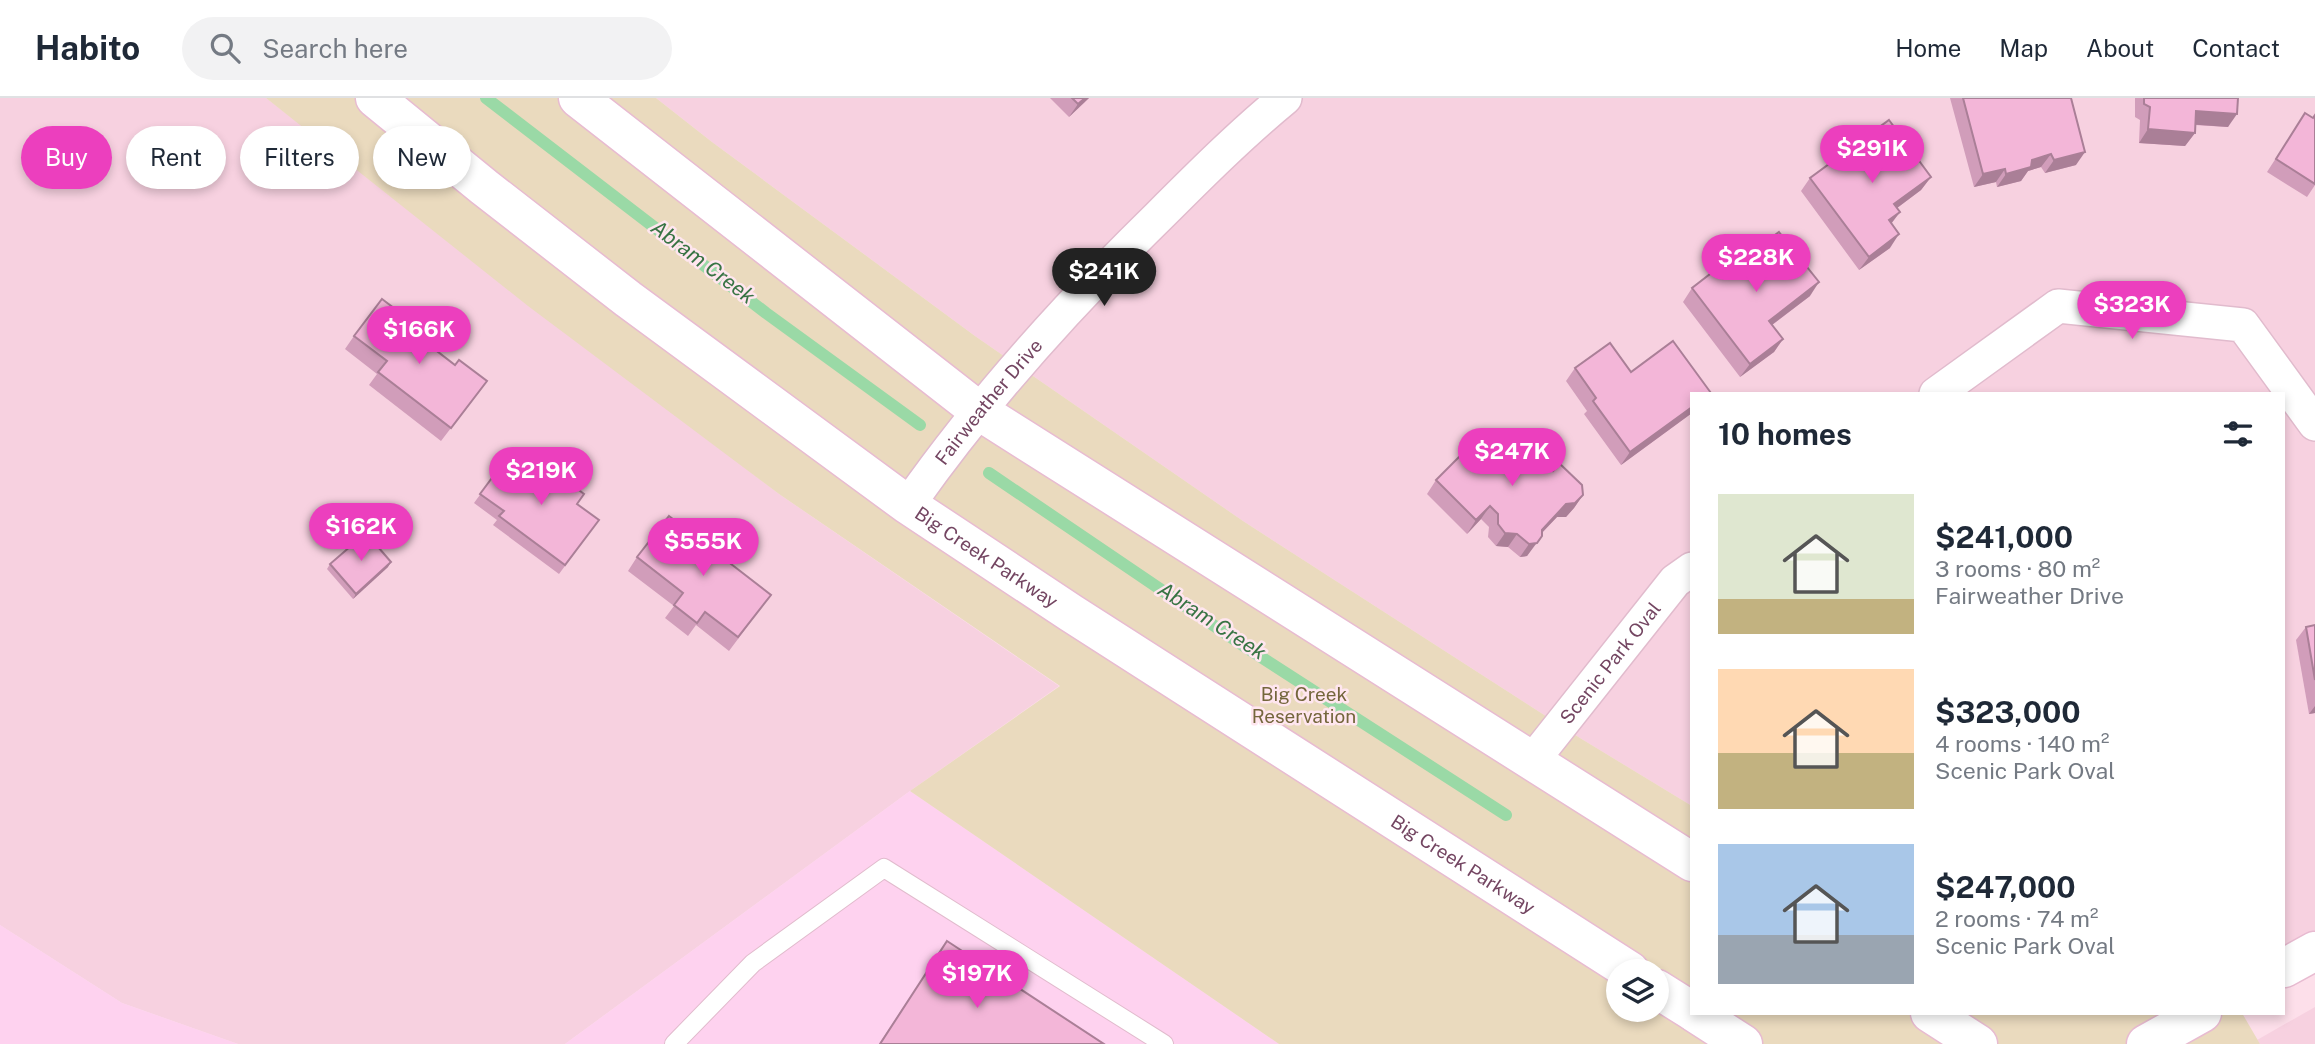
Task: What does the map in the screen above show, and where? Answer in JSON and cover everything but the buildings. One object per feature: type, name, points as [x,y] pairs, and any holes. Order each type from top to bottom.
[{"type":"street","name":"Big Creek Parkway","points":[[375,98],[618,291],[908,505],[1071,613],[1611,959]]},
{"type":"street","points":[[578,98],[979,411],[1690,861]]},
{"type":"street","name":"Fairweather Drive","points":[[908,505],[979,411],[1085,288],[1243,134],[1286,98]]},
{"type":"street","points":[[1939,392],[2058,306],[2243,325],[2315,424]]},
{"type":"street","name":"Scenic Park Oval","points":[[1533,760],[1675,581],[1690,570]]},
{"type":"street","points":[[2285,967],[2315,951]]},
{"type":"street","points":[[1669,996],[1690,1010]]},
{"type":"street","points":[[1699,1015],[1743,1044]]},
{"type":"street","points":[[1933,1015],[1978,1044]]},
{"type":"street","points":[[2146,1044],[2198,1015]]},
{"type":"lane","points":[[674,1044],[753,963],[884,868],[1164,1044]]},
{"type":"shaded area","points":[[0,98],[266,98],[302,126],[240,126],[240,189],[359,189],[359,170],[373,181],[373,189],[384,189],[779,494],[1059,686],[910,791],[565,1044],[238,1044],[122,1003],[0,925]]},
{"type":"shaded area","points":[[656,98],[2315,98],[2315,958],[2285,975],[2285,392],[1690,392],[1690,805],[1580,738],[1243,521],[975,336]]},
{"type":"shaded area","points":[[910,791],[1279,1044],[565,1044]]},
{"type":"shaded area","points":[[0,925],[122,1003],[238,1044],[0,1044]]},
{"type":"shaded area","points":[[2315,1007],[2315,1044],[2260,1044],[2257,1040]]},
{"type":"green space","name":"Big Creek Reservation","points":[[266,98],[656,98],[975,336],[1243,521],[1580,738],[1690,805],[1690,1015],[2243,1015],[2260,1044],[1279,1044],[910,791],[1060,686],[779,494],[528,306],[381,189],[471,189],[471,126],[373,126],[373,183],[359,172],[359,126],[301,126]]},
{"type":"waterway","name":"Abram Creek","points":[[486,98],[766,313],[920,425]]},
{"type":"waterway","name":"Abram Creek","points":[[989,473],[1247,648],[1506,815]]}]
